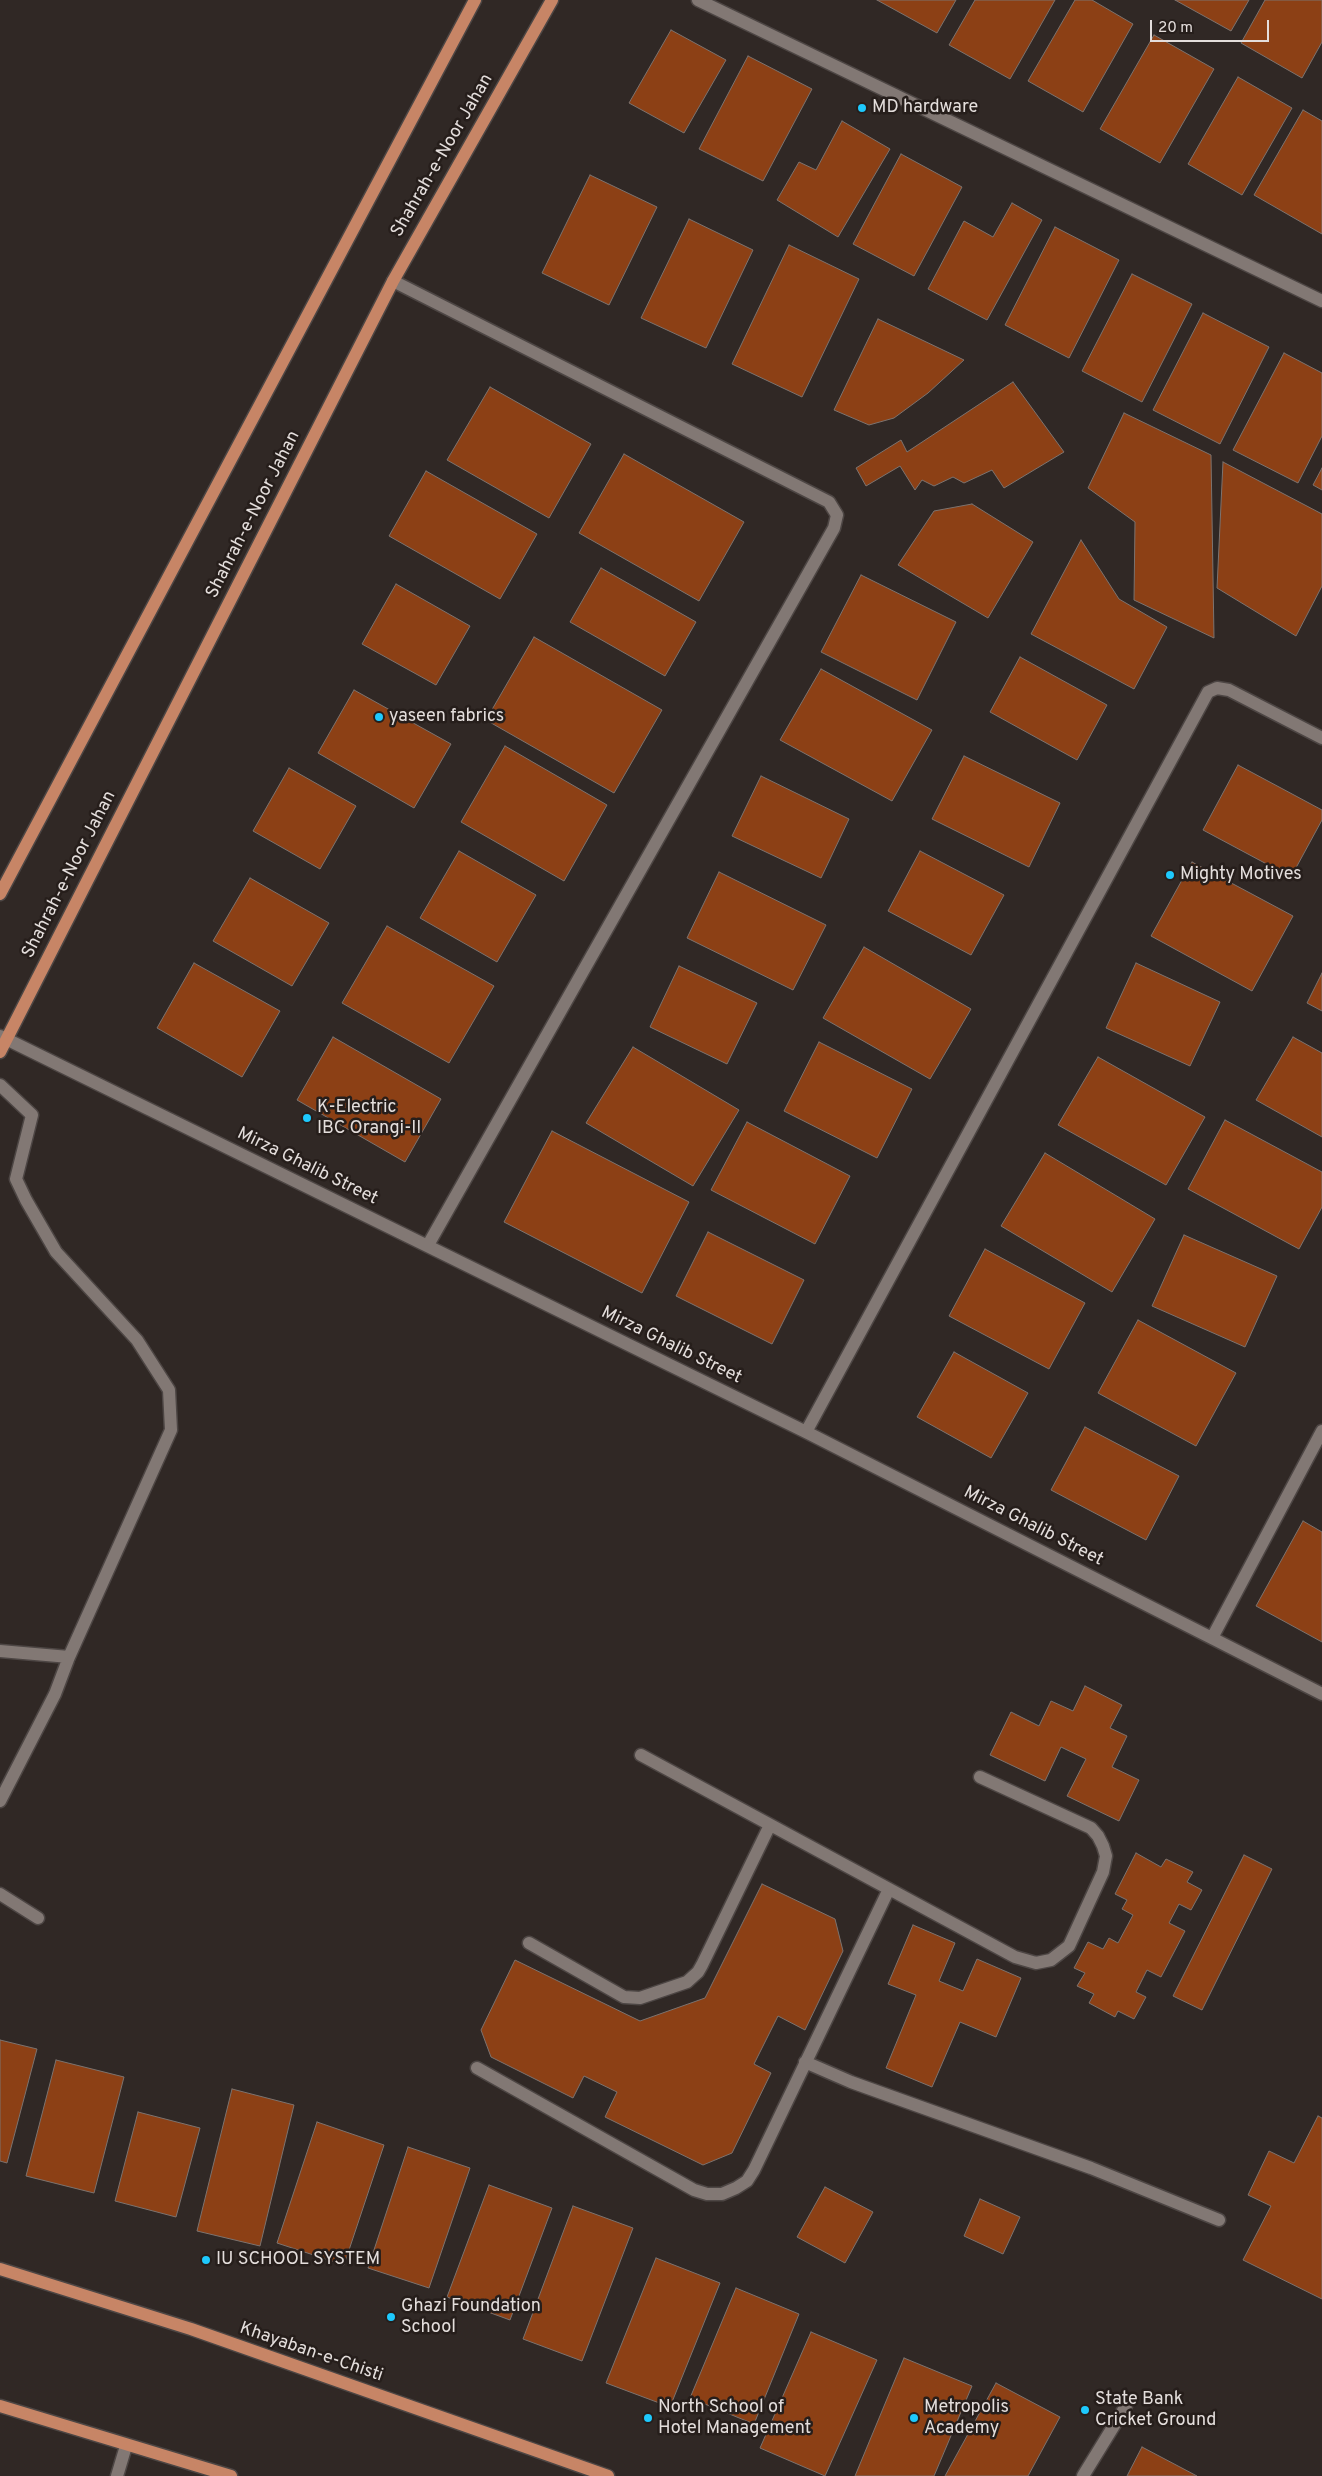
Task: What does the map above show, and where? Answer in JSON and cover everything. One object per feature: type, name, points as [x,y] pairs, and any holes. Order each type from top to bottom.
[{"type":"main road","points":[[0,894],[475,0]]},
{"type":"main road","name":"Shahrah-e-Noor Jahan","points":[[0,1052],[3,1038],[393,281],[552,0]]},
{"type":"main road","name":"Khayaban-e-Chisti","points":[[0,2269],[191,2329],[608,2476]]},
{"type":"main road","points":[[0,2406],[126,2446],[231,2476]]},
{"type":"street","points":[[698,0],[1322,302]]},
{"type":"street","points":[[393,281],[829,502],[837,515],[834,528],[428,1245]]},
{"type":"street","points":[[806,1432],[1208,692],[1217,688],[1229,690],[1322,738]]},
{"type":"street","name":"Mirza Ghalib Street","points":[[3,1038],[806,1432],[1322,1694]]},
{"type":"street","points":[[0,1084],[32,1115],[16,1179],[26,1200],[56,1252],[137,1340],[169,1390],[171,1430],[69,1657],[55,1694],[0,1801]]},
{"type":"street","points":[[1212,1638],[1322,1430]]},
{"type":"street","points":[[0,1651],[69,1657]]},
{"type":"street","points":[[641,1756],[1015,1957],[1036,1962],[1050,1960],[1069,1946],[1103,1872],[1106,1856],[1098,1836],[1091,1828],[980,1777]]},
{"type":"street","points":[[529,1943],[624,1997],[640,1998],[687,1982],[698,1972],[770,1825]]},
{"type":"street","points":[[477,2068],[694,2190],[707,2194],[722,2194],[746,2181],[754,2170],[889,1889]]},
{"type":"street","points":[[0,1894],[38,1918]]},
{"type":"street","points":[[805,2062],[852,2082],[1091,2168],[1219,2220]]},
{"type":"street","points":[[1083,2476],[1126,2406]]},
{"type":"street","points":[[117,2476],[126,2446]]},
{"type":"building","points":[[877,0],[956,0],[937,33]]},
{"type":"building","points":[[975,0],[1055,0],[1010,79],[949,45]]},
{"type":"building","points":[[1075,0],[1092,0],[1133,24],[1083,112],[1028,81]]},
{"type":"building","points":[[1175,0],[1249,0],[1231,31]]},
{"type":"building","points":[[1265,0],[1322,0],[1322,42],[1302,78],[1241,43]]},
{"type":"building","points":[[671,30],[726,60],[684,133],[629,103]]},
{"type":"building","points":[[1154,35],[1214,69],[1160,163],[1100,129]]},
{"type":"building","points":[[748,56],[812,89],[763,181],[699,149]]},
{"type":"building","points":[[1238,77],[1292,108],[1242,195],[1188,164]]},
{"type":"building","points":[[1303,110],[1322,121],[1322,234],[1254,195]]},
{"type":"building","points":[[842,121],[890,149],[838,237],[777,200],[799,162],[816,170]]},
{"type":"building","points":[[901,154],[962,187],[914,276],[853,244]]},
{"type":"building","points":[[590,175],[657,207],[609,305],[542,273]]},
{"type":"building","points":[[1012,203],[1042,220],[987,320],[928,289],[964,221],[993,237]]},
{"type":"building","points":[[689,219],[753,250],[706,348],[641,318]]},
{"type":"building","points":[[1055,227],[1119,260],[1069,358],[1005,325]]},
{"type":"building","points":[[789,245],[859,279],[802,397],[732,364]]},
{"type":"building","points":[[1132,274],[1192,304],[1142,402],[1082,371]]},
{"type":"building","points":[[1203,313],[1269,347],[1220,444],[1153,410]]},
{"type":"building","points":[[878,319],[964,360],[928,393],[894,418],[869,425],[834,410]]},
{"type":"building","points":[[1284,353],[1322,373],[1322,436],[1298,483],[1233,450]]},
{"type":"building","points":[[1013,382],[1064,452],[1004,488],[992,470],[964,483],[953,477],[934,486],[922,480],[915,490],[900,466],[866,486],[856,468],[901,440],[907,452]]},
{"type":"building","points":[[490,387],[591,444],[549,518],[447,460]]},
{"type":"building","points":[[1124,413],[1211,455],[1214,638],[1134,600],[1135,522],[1088,488]]},
{"type":"building","points":[[624,454],[744,522],[699,601],[579,533]]},
{"type":"building","points":[[1223,462],[1322,514],[1322,586],[1296,636],[1217,588]]},
{"type":"building","points":[[1322,468],[1322,490],[1313,485]]},
{"type":"building","points":[[426,471],[537,534],[500,599],[389,536]]},
{"type":"building","points":[[972,504],[1033,542],[988,618],[898,565],[934,511]]},
{"type":"building","points":[[1081,540],[1119,599],[1167,627],[1134,689],[1031,634]]},
{"type":"building","points":[[601,568],[696,622],[665,676],[570,622]]},
{"type":"building","points":[[861,575],[956,622],[917,700],[821,652]]},
{"type":"building","points":[[396,584],[470,626],[436,685],[362,644]]},
{"type":"building","points":[[534,637],[662,710],[614,793],[486,720]]},
{"type":"building","points":[[1020,657],[1107,705],[1077,760],[990,712]]},
{"type":"building","points":[[821,669],[932,730],[892,801],[780,740]]},
{"type":"building","points":[[354,690],[451,744],[414,808],[318,753]]},
{"type":"building","points":[[505,746],[607,805],[564,881],[461,822]]},
{"type":"building","points":[[964,756],[1060,803],[1029,867],[932,819]]},
{"type":"building","points":[[1238,765],[1322,810],[1322,820],[1291,877],[1203,830]]},
{"type":"building","points":[[289,768],[356,806],[320,869],[253,831]]},
{"type":"building","points":[[761,776],[849,819],[821,878],[732,836]]},
{"type":"building","points":[[459,851],[536,895],[497,962],[420,918]]},
{"type":"building","points":[[920,851],[1004,895],[971,955],[888,911]]},
{"type":"building","points":[[1192,862],[1293,916],[1252,991],[1151,936]]},
{"type":"building","points":[[719,872],[826,925],[793,990],[687,938]]},
{"type":"building","points":[[250,878],[329,923],[292,986],[213,941]]},
{"type":"building","points":[[387,926],[494,986],[449,1063],[342,1003]]},
{"type":"building","points":[[864,947],[971,1009],[930,1079],[823,1018]]},
{"type":"building","points":[[194,963],[280,1011],[242,1077],[157,1028]]},
{"type":"building","points":[[1136,963],[1220,1002],[1190,1066],[1106,1028]]},
{"type":"building","points":[[679,966],[757,1003],[727,1064],[650,1027]]},
{"type":"building","points":[[1322,973],[1322,1011],[1307,1003]]},
{"type":"building","points":[[333,1037],[441,1099],[405,1162],[297,1100]]},
{"type":"building","points":[[1293,1037],[1322,1053],[1322,1137],[1256,1100]]},
{"type":"building","points":[[819,1042],[912,1089],[877,1158],[784,1111]]},
{"type":"building","points":[[633,1047],[739,1110],[693,1186],[586,1123]]},
{"type":"building","points":[[1098,1057],[1205,1117],[1166,1185],[1058,1125]]},
{"type":"building","points":[[1225,1120],[1322,1172],[1322,1207],[1299,1249],[1188,1189]]},
{"type":"building","points":[[747,1122],[850,1176],[815,1244],[711,1190]]},
{"type":"building","points":[[552,1131],[689,1202],[642,1293],[504,1222]]},
{"type":"building","points":[[1045,1153],[1155,1219],[1112,1292],[1001,1226]]},
{"type":"building","points":[[708,1232],[804,1280],[772,1344],[676,1296]]},
{"type":"building","points":[[1184,1235],[1277,1276],[1245,1347],[1152,1306]]},
{"type":"building","points":[[985,1249],[1085,1303],[1049,1369],[949,1316]]},
{"type":"building","points":[[1138,1320],[1236,1373],[1196,1446],[1098,1393]]},
{"type":"building","points":[[954,1352],[1028,1393],[991,1458],[917,1417]]},
{"type":"building","points":[[1085,1427],[1179,1476],[1146,1540],[1051,1490]]},
{"type":"building","points":[[1303,1521],[1322,1532],[1322,1642],[1256,1606]]},
{"type":"building","points":[[1085,1686],[1122,1705],[1110,1728],[1127,1736],[1112,1767],[1139,1780],[1119,1821],[1067,1796],[1086,1759],[1061,1747],[1045,1781],[990,1755],[1011,1712],[1039,1726],[1051,1701],[1073,1711]]},
{"type":"building","points":[[1136,1853],[1161,1867],[1166,1859],[1193,1872],[1187,1882],[1202,1890],[1191,1910],[1179,1904],[1169,1923],[1185,1931],[1161,1977],[1147,1970],[1136,1992],[1146,1997],[1134,2019],[1118,2011],[1115,2017],[1089,2003],[1094,1994],[1077,1986],[1085,1973],[1074,1968],[1088,1942],[1103,1949],[1109,1938],[1118,1943],[1133,1915],[1122,1909],[1127,1900],[1115,1894]]},
{"type":"building","points":[[1244,1855],[1272,1869],[1202,2010],[1173,1996]]},
{"type":"building","points":[[762,1884],[835,1919],[843,1951],[805,2030],[778,2016],[754,2064],[771,2073],[732,2153],[703,2165],[605,2117],[617,2092],[584,2076],[573,2098],[491,2057],[481,2030],[515,1960],[640,2021],[705,1998]]},
{"type":"building","points":[[913,1925],[955,1943],[939,1981],[963,1991],[977,1959],[1021,1978],[996,2037],[960,2022],[932,2087],[886,2068],[916,1995],[888,1984]]},
{"type":"building","points":[[0,2040],[37,2049],[7,2163],[0,2161]]},
{"type":"building","points":[[56,2060],[124,2077],[94,2193],[26,2176]]},
{"type":"building","name":"IU SCHOOL SYSTEM","points":[[232,2089],[294,2105],[260,2246],[197,2231]]},
{"type":"building","points":[[138,2112],[200,2128],[176,2217],[115,2201]]},
{"type":"building","points":[[1318,2116],[1322,2118],[1322,2299],[1243,2260],[1271,2206],[1248,2195],[1269,2151],[1294,2163]]},
{"type":"building","points":[[317,2122],[384,2145],[344,2265],[277,2243]]},
{"type":"building","points":[[408,2147],[470,2168],[429,2288],[368,2268]]},
{"type":"building","points":[[489,2185],[552,2208],[510,2320],[447,2297]]},
{"type":"building","points":[[825,2187],[873,2212],[845,2263],[797,2237]]},
{"type":"building","points":[[980,2199],[1020,2217],[1003,2254],[964,2236]]},
{"type":"building","points":[[573,2206],[633,2228],[582,2361],[523,2339]]},
{"type":"building","points":[[656,2258],[720,2283],[670,2407],[606,2383]]},
{"type":"building","points":[[736,2288],[799,2314],[754,2424],[690,2398]]},
{"type":"building","points":[[811,2332],[877,2360],[825,2476],[760,2448]]},
{"type":"building","points":[[904,2358],[972,2386],[934,2476],[855,2476]]},
{"type":"building","points":[[996,2383],[1060,2417],[1028,2476],[945,2476]]},
{"type":"building","points":[[1142,2447],[1197,2476],[1127,2476]]},
{"type":"place","name":"MD hardware","points":[[862,108]]},
{"type":"place","name":"yaseen fabrics","points":[[379,717]]},
{"type":"place","name":"Mighty Motives","points":[[1170,875]]},
{"type":"place","name":"K-Electric IBC Orangi-II","points":[[307,1118]]},
{"type":"place","name":"IU SCHOOL SYSTEM","points":[[206,2260]]},
{"type":"place","name":"Ghazi Foundation School","points":[[391,2317]]},
{"type":"place","name":"State Bank Cricket Ground","points":[[1085,2410]]},
{"type":"place","name":"North School of Hotel Management","points":[[648,2418]]},
{"type":"place","name":"Metropolis Academy","points":[[914,2418]]}]
